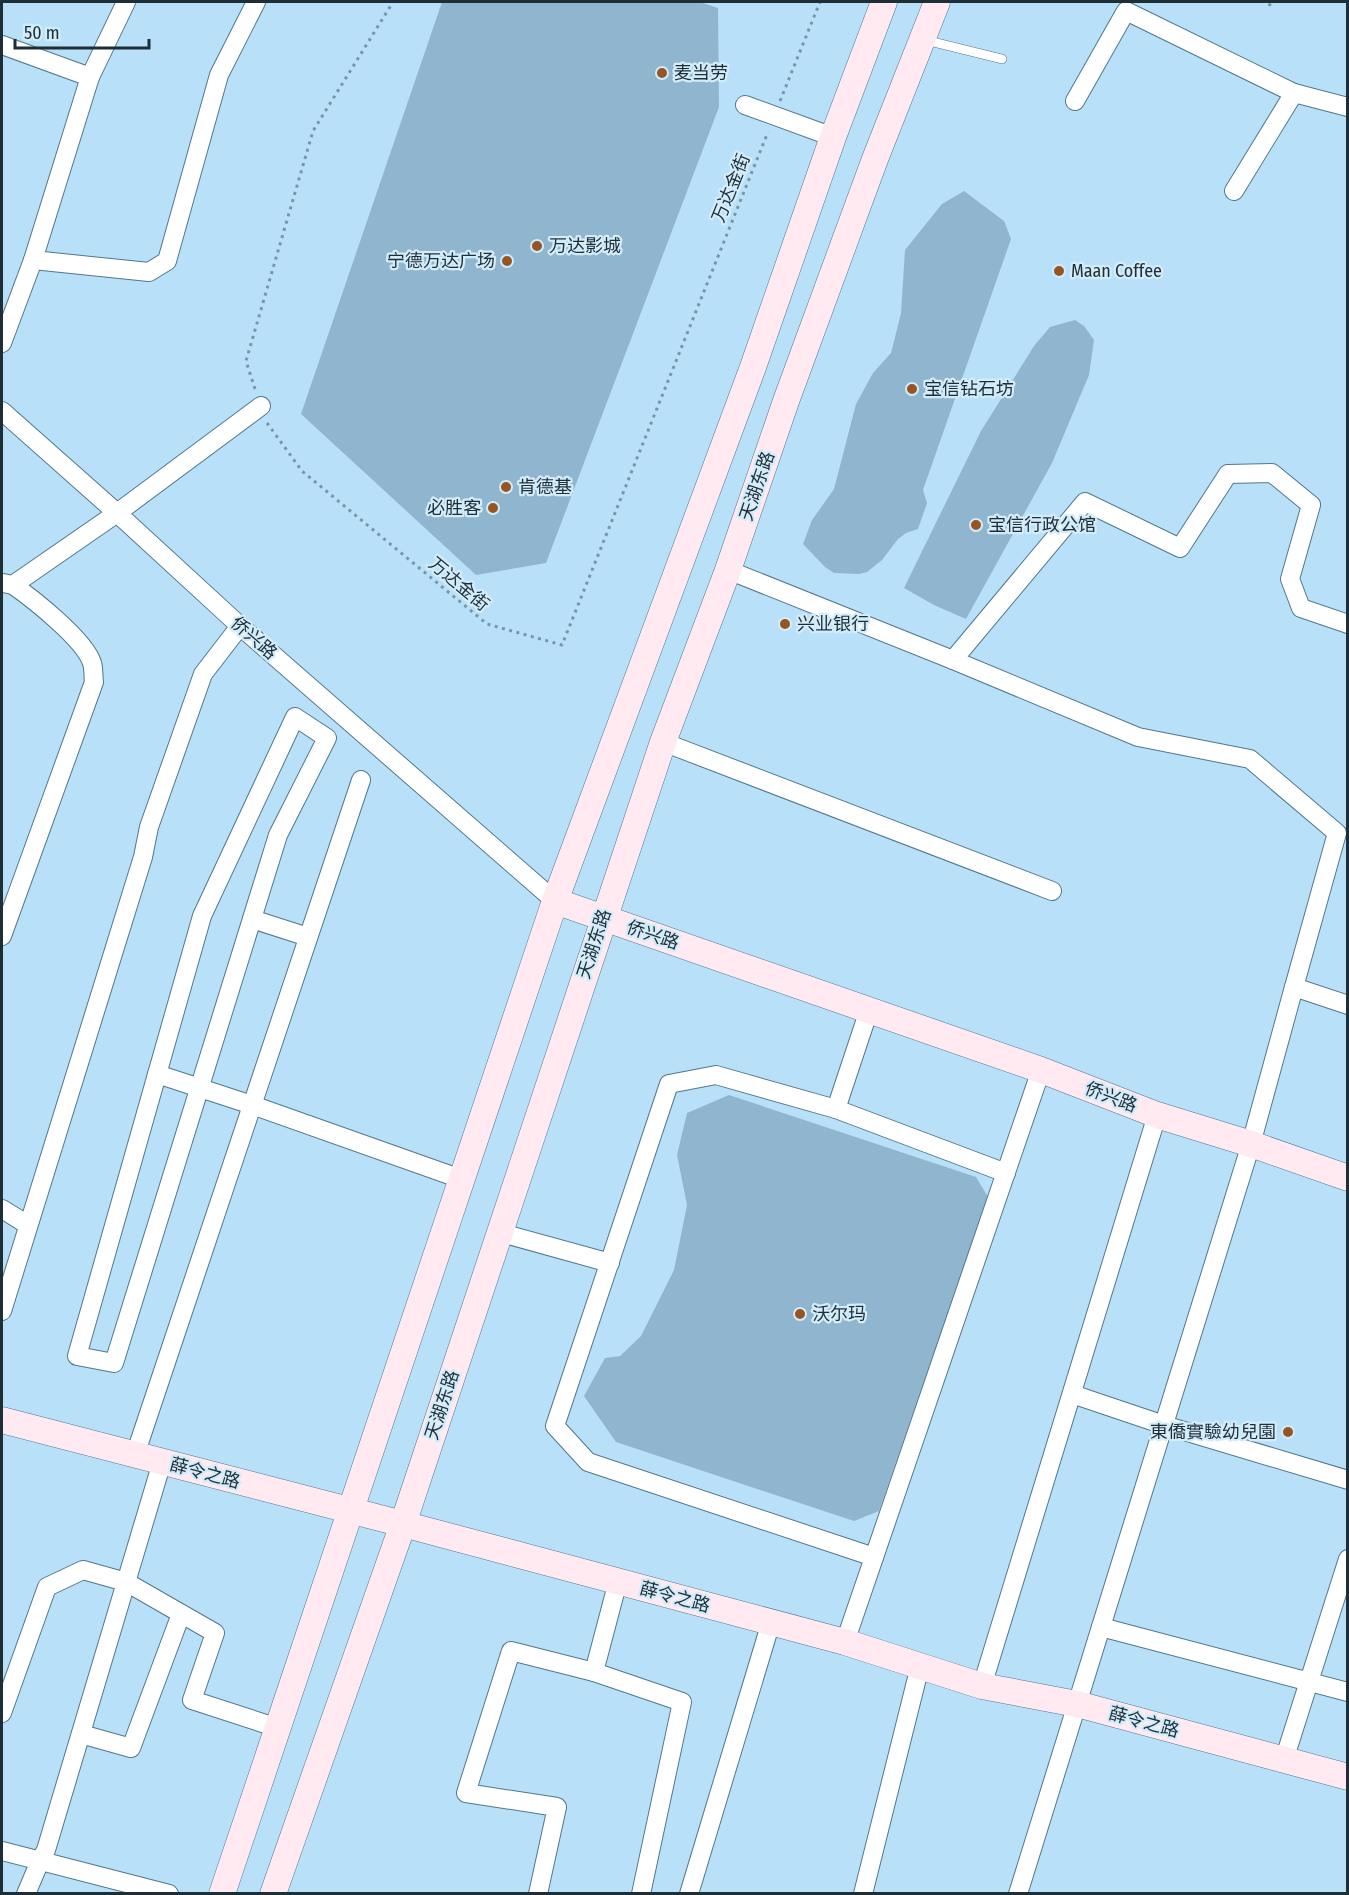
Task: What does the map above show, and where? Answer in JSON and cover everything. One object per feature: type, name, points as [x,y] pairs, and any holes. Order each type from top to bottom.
[{"type":"main road","points":[[222,1893],[555,901],[753,367],[833,138],[884,2]]},
{"type":"main road","name":"天湖东路","points":[[273,1893],[403,1524],[498,1232],[663,742],[728,570],[790,390],[875,159],[937,2]]},
{"type":"main road","name":"侨兴路","points":[[555,901],[1041,1070],[1157,1115],[1251,1144],[1347,1178]]},
{"type":"main road","name":"薛令之路","points":[[2,1420],[845,1642],[982,1686],[1077,1704],[1347,1777]]},
{"type":"street","points":[[2,343],[33,260],[90,77],[126,2]]},
{"type":"street","points":[[33,260],[149,272],[167,261],[219,75],[256,2]]},
{"type":"street","points":[[1075,101],[1126,11],[1294,93],[1347,107]]},
{"type":"street","points":[[2,45],[90,77]]},
{"type":"street","points":[[1234,191],[1294,93]]},
{"type":"street","points":[[745,105],[833,138]]},
{"type":"street","points":[[2,936],[94,682],[92,662],[83,648],[54,618],[7,584],[117,513],[261,406]]},
{"type":"street","name":"侨兴路","points":[[2,411],[240,626],[555,901]]},
{"type":"street","points":[[953,660],[1085,502],[1180,548],[1228,474],[1272,473],[1311,505],[1290,579],[1301,608],[1347,624]]},
{"type":"street","points":[[728,570],[1138,736],[1250,759],[1337,833],[1251,1144],[1018,1893]]},
{"type":"street","points":[[2,1311],[143,857],[149,827],[202,674],[240,626]]},
{"type":"street","points":[[295,717],[327,738],[278,835],[252,919],[114,1363],[76,1356],[202,916],[295,717]]},
{"type":"street","points":[[663,742],[1052,891]]},
{"type":"street","points":[[135,1455],[361,780]]},
{"type":"street","points":[[252,919],[309,937]]},
{"type":"street","points":[[1294,987],[1347,1005]]},
{"type":"street","points":[[836,1109],[869,1010]]},
{"type":"street","points":[[845,1642],[1041,1070]]},
{"type":"street","points":[[157,1074],[461,1179]]},
{"type":"street","points":[[874,1557],[588,1462],[555,1426],[669,1084],[716,1075],[836,1109],[1006,1173]]},
{"type":"street","points":[[982,1686],[1157,1115]]},
{"type":"street","points":[[2,1209],[28,1225]]},
{"type":"street","points":[[498,1232],[610,1263]]},
{"type":"street","points":[[1072,1394],[1164,1425],[1347,1480]]},
{"type":"street","points":[[27,1893],[46,1850],[162,1462]]},
{"type":"street","points":[[1284,1760],[1347,1559]]},
{"type":"street","points":[[2,1713],[47,1587],[83,1570],[126,1582],[215,1633],[192,1700],[278,1728]]},
{"type":"street","points":[[594,1672],[618,1581]]},
{"type":"street","points":[[81,1734],[131,1748],[181,1614]]},
{"type":"street","points":[[689,1893],[771,1622]]},
{"type":"street","points":[[1101,1627],[1347,1692]]},
{"type":"street","points":[[538,1893],[557,1807],[466,1793],[511,1650],[594,1672],[682,1702],[641,1893]]},
{"type":"street","points":[[863,1893],[920,1666]]},
{"type":"street","points":[[2,1851],[169,1893]]},
{"type":"lane","points":[[923,39],[1002,59]]},
{"type":"path","name":"万达金街","points":[[393,2],[313,131],[246,361],[268,426],[302,471],[487,624],[562,645],[820,2]]},
{"type":"path","points":[[1269,6],[1271,2]]},
{"type":"building","name":"宁德万达广场","points":[[442,2],[700,2],[718,8],[719,107],[546,563],[476,575],[301,414]]},
{"type":"building","name":"宝信钻石坊","points":[[964,191],[1004,221],[1011,239],[923,490],[927,503],[918,529],[898,539],[882,560],[867,572],[834,573],[803,544],[812,520],[834,489],[856,404],[873,373],[891,353],[901,313],[905,250],[942,204]]},
{"type":"building","name":"宝信行政公馆","points":[[1075,320],[1084,326],[1094,340],[1089,375],[1052,463],[966,619],[904,588],[981,431],[1034,346],[1050,327]]},
{"type":"building","name":"沃尔玛","points":[[729,1095],[976,1177],[988,1197],[879,1511],[854,1521],[616,1442],[584,1396],[605,1358],[620,1356],[641,1336],[674,1270],[687,1205],[677,1155],[687,1113]]},
{"type":"place","name":"麦当劳","points":[[662,73]]},
{"type":"place","name":"万达影城","points":[[537,246]]},
{"type":"place","name":"宁德万达广场","points":[[507,261]]},
{"type":"place","name":"Maan Coffee","points":[[1059,271]]},
{"type":"place","name":"宝信钻石坊","points":[[912,389]]},
{"type":"place","name":"肯德基","points":[[506,487]]},
{"type":"place","name":"必胜客","points":[[493,508]]},
{"type":"place","name":"宝信行政公馆","points":[[976,525]]},
{"type":"place","name":"兴业银行","points":[[785,624]]},
{"type":"place","name":"沃尔玛","points":[[800,1314]]},
{"type":"place","name":"東僑實驗幼兒園","points":[[1288,1432]]}]
